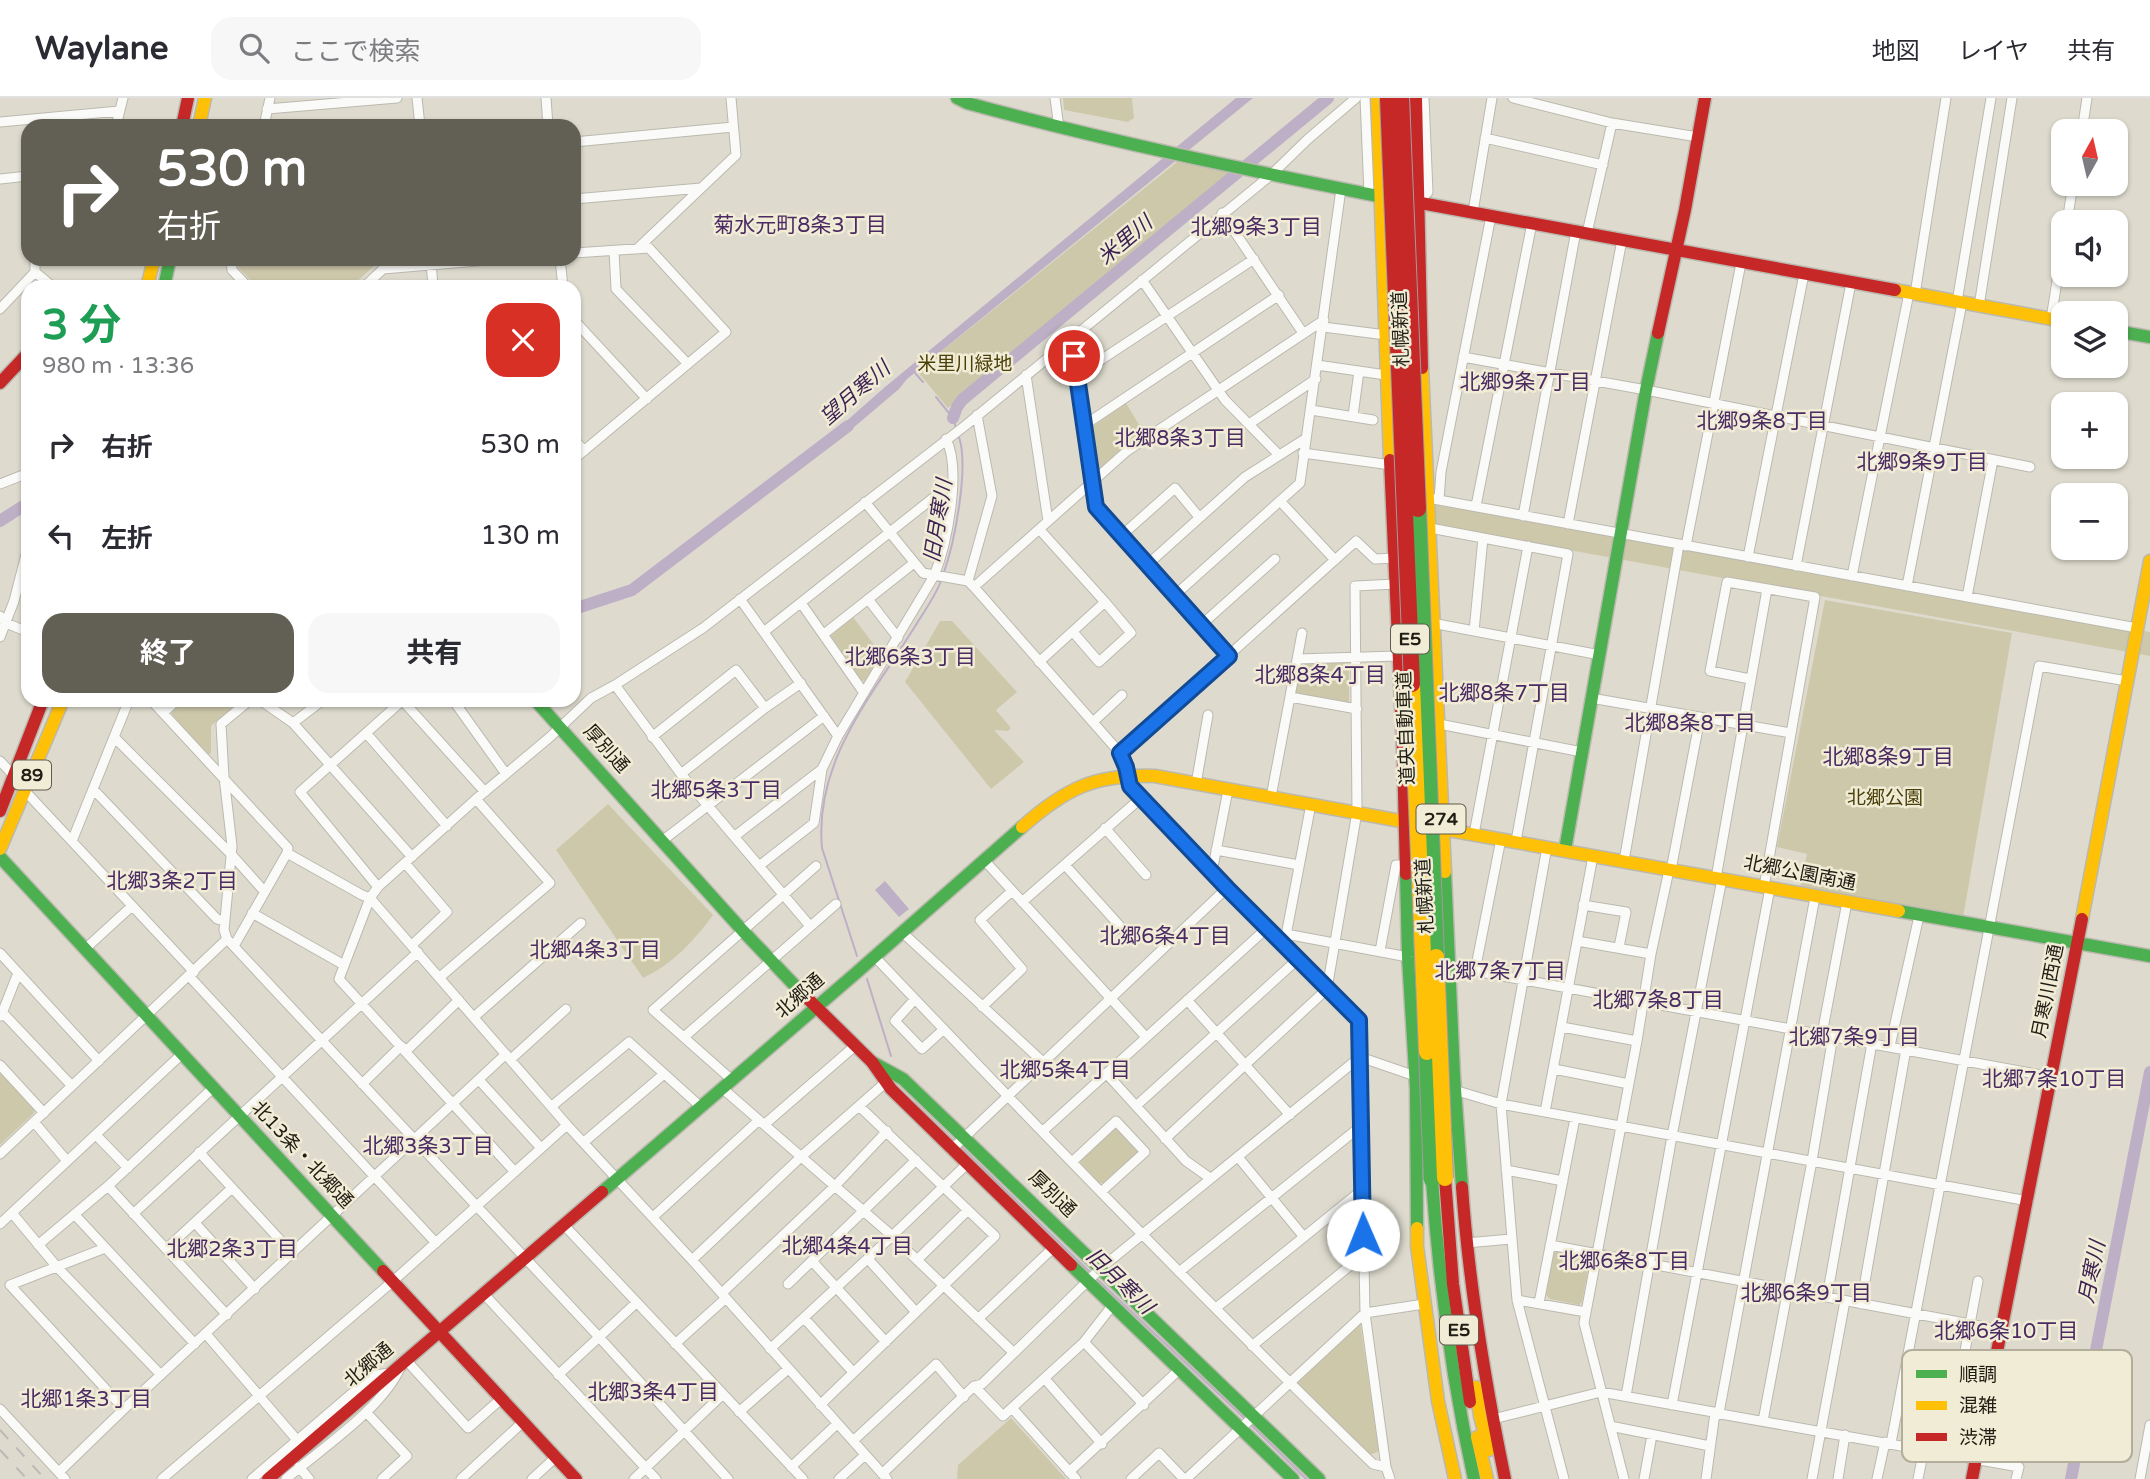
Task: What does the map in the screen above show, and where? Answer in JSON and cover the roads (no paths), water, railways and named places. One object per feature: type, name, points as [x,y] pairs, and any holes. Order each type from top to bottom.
[{"type":"main road","points":[[183,119],[188,98]]},
{"type":"main road","points":[[200,119],[205,98]]},
{"type":"main road","points":[[957,98],[1059,128],[1341,190],[2051,319]]},
{"type":"main road","name":"札幌新道","points":[[1377,98],[1380,159],[1375,195],[1386,335],[1395,558],[1408,957],[1415,1076],[1417,1246],[1438,1401],[1455,1479]]},
{"type":"main road","name":"道央自動車道","points":[[1388,98],[1436,1237],[1442,1309],[1459,1411],[1474,1479]]},
{"type":"main road","name":"道央自動車道","points":[[1401,98],[1448,1238],[1455,1307],[1471,1412],[1486,1479]]},
{"type":"main road","name":"札幌新道","points":[[1416,98],[1418,202],[1434,499],[1430,528],[1432,622],[1455,1090],[1466,1243],[1477,1331],[1505,1479]]},
{"type":"main road","points":[[1565,850],[1646,390],[1705,98]]},
{"type":"main road","points":[[2128,333],[2150,337]]},
{"type":"main road","points":[[0,383],[21,360]]},
{"type":"main road","name":"月寒川西通","points":[[1999,1350],[2150,561]]},
{"type":"main road","name":"89","points":[[0,811],[40,707]]},
{"type":"main road","name":"89","points":[[0,849],[60,707]]},
{"type":"main road","name":"厚別通","points":[[541,707],[771,960],[872,1062],[885,1083],[958,1144],[1248,1422],[1293,1479]]},
{"type":"main road","name":"北郷通","points":[[268,1479],[438,1330],[903,933],[1050,802],[1080,787],[1127,774],[1196,783],[1441,829]]},
{"type":"main road","name":"北郷公園南通","points":[[1441,829],[2146,956]]},
{"type":"main road","name":"北13条・北郷通","points":[[0,857],[576,1479]]},
{"type":"main road","name":"厚別通","points":[[872,1062],[903,1079],[958,1144],[966,1165],[1053,1248],[1095,1275],[1112,1306],[1180,1369],[1308,1466],[1319,1479]]},
{"type":"main road","points":[[1460,1158],[1455,1208],[1458,1254],[1480,1416],[1496,1479]]},
{"type":"main road","points":[[1417,1246],[1425,1265],[1446,1404],[1463,1479]]},
{"type":"main road","name":"月寒川西通","points":[[1972,1479],[1976,1462]]},
{"type":"street","points":[[117,119],[123,98]]},
{"type":"street","points":[[265,119],[270,98]]},
{"type":"street","points":[[267,109],[397,98]]},
{"type":"street","points":[[417,98],[419,119]]},
{"type":"street","points":[[546,98],[548,119]]},
{"type":"street","points":[[637,249],[736,155],[731,98]]},
{"type":"street","points":[[1055,98],[1059,128]]},
{"type":"street","points":[[515,1172],[339,979],[370,898],[378,887],[591,698],[703,628],[966,425],[1356,98]]},
{"type":"street","points":[[1365,98],[1375,195]]},
{"type":"street","points":[[1418,202],[1428,192],[1424,98]]},
{"type":"street","points":[[1473,212],[1492,98]]},
{"type":"street","points":[[1513,98],[1612,122],[1698,137]]},
{"type":"street","points":[[1852,576],[1878,438],[1912,294],[1946,98]]},
{"type":"street","points":[[1966,304],[1991,98]]},
{"type":"street","points":[[1907,586],[1934,449],[2012,98]]},
{"type":"street","points":[[2084,119],[2087,98]]},
{"type":"street","points":[[32,119],[119,111]]},
{"type":"street","points":[[0,122],[21,120]]},
{"type":"street","points":[[1523,516],[1550,373],[1582,232],[1603,164],[1612,122]]},
{"type":"street","points":[[581,141],[733,127]]},
{"type":"street","points":[[1485,138],[1603,164]]},
{"type":"street","points":[[0,178],[21,176]]},
{"type":"street","points":[[581,198],[701,188]]},
{"type":"street","points":[[1174,596],[1300,483],[1341,190]]},
{"type":"street","points":[[1222,213],[1303,333]]},
{"type":"street","points":[[1491,216],[1434,499],[1967,597],[2136,631]]},
{"type":"street","points":[[1476,506],[1532,223]]},
{"type":"street","points":[[1568,524],[1622,240]]},
{"type":"street","points":[[581,253],[649,248],[726,332],[581,453]]},
{"type":"street","points":[[614,251],[616,289],[688,364]]},
{"type":"street","points":[[1076,374],[1254,259]]},
{"type":"street","points":[[1624,861],[1682,546],[1741,263]]},
{"type":"street","points":[[35,266],[36,272],[45,280]]},
{"type":"street","points":[[369,280],[380,266]]},
{"type":"street","points":[[28,280],[36,272]]},
{"type":"street","points":[[1748,557],[1804,274]]},
{"type":"street","points":[[1142,280],[1219,390],[1279,455]]},
{"type":"street","points":[[1796,566],[1852,283]]},
{"type":"street","points":[[0,309],[21,287]]},
{"type":"street","points":[[1083,423],[1089,422],[1279,295]]},
{"type":"street","points":[[971,584],[1040,530],[1127,451],[1303,333],[1323,323],[1386,335]]},
{"type":"street","points":[[581,328],[647,399]]},
{"type":"street","points":[[1071,338],[1096,507],[1229,656]]},
{"type":"street","points":[[1463,357],[1646,390],[1774,418],[2031,467]]},
{"type":"street","points":[[1317,365],[1386,375]]},
{"type":"street","points":[[1353,416],[1359,371]]},
{"type":"street","points":[[1026,375],[1048,521]]},
{"type":"street","points":[[1249,424],[1315,379]]},
{"type":"street","points":[[1311,410],[1373,420]]},
{"type":"street","points":[[971,584],[992,496],[977,415]]},
{"type":"street","points":[[759,866],[814,823],[822,769],[838,736],[936,576],[952,483],[953,454],[948,437]]},
{"type":"street","points":[[1147,565],[1245,477],[1305,439]]},
{"type":"street","points":[[581,447],[584,451]]},
{"type":"street","points":[[1303,453],[1391,465]]},
{"type":"street","points":[[1967,597],[1993,460]]},
{"type":"street","points":[[0,484],[21,476]]},
{"type":"street","points":[[765,631],[952,483]]},
{"type":"street","points":[[1121,536],[1175,488],[1199,517]]},
{"type":"street","points":[[1280,501],[1335,560]]},
{"type":"street","points":[[865,502],[923,573],[971,584],[1120,753],[1130,786],[1140,798],[1359,1020],[1365,1313],[1386,1468],[1390,1479]]},
{"type":"street","points":[[1430,528],[1568,554],[1535,742],[1475,971]]},
{"type":"street","points":[[1040,530],[1131,633],[1099,662],[1073,632]]},
{"type":"street","points":[[1474,631],[1483,538]]},
{"type":"street","points":[[1120,753],[1356,541],[1375,559],[1395,558]]},
{"type":"street","points":[[1474,834],[1528,546]]},
{"type":"street","points":[[1200,626],[1275,559]]},
{"type":"street","points":[[824,634],[914,563]]},
{"type":"street","points":[[0,637],[3,620],[14,601],[21,574]]},
{"type":"street","points":[[1672,1405],[1745,1020],[1815,597],[1727,582],[1710,671],[1750,679]]},
{"type":"street","points":[[1165,1139],[1327,989],[1357,812],[1355,586],[1396,584]]},
{"type":"street","points":[[1626,1396],[1697,1011],[1742,724],[1767,589]]},
{"type":"street","points":[[740,598],[838,736]]},
{"type":"street","points":[[868,599],[898,638]]},
{"type":"street","points":[[801,603],[864,693]]},
{"type":"street","points":[[1039,662],[1105,603]]},
{"type":"street","points":[[3,620],[21,629]]},
{"type":"street","points":[[1432,622],[1600,655]]},
{"type":"street","points":[[1271,797],[1302,633]]},
{"type":"street","points":[[1297,659],[1398,656]]},
{"type":"street","points":[[1907,1350],[2039,666],[2127,681]]},
{"type":"street","points":[[652,737],[736,670],[765,708]]},
{"type":"street","points":[[681,774],[801,683]]},
{"type":"street","points":[[615,685],[681,774],[810,926]]},
{"type":"street","points":[[1093,722],[1122,695]]},
{"type":"street","points":[[1290,697],[1357,709]]},
{"type":"street","points":[[1591,698],[1791,733]]},
{"type":"street","points":[[72,841],[126,707]]},
{"type":"street","points":[[0,1154],[191,974],[230,942],[252,913],[287,853],[288,848],[157,707]]},
{"type":"street","points":[[163,713],[169,707]]},
{"type":"street","points":[[242,707],[222,724],[231,854],[223,930],[230,942],[728,1479]]},
{"type":"street","points":[[134,1214],[361,1004],[447,912],[409,860],[293,723],[270,707]]},
{"type":"street","points":[[293,723],[314,707]]},
{"type":"street","points":[[378,887],[300,792],[394,707]]},
{"type":"street","points":[[408,707],[485,792]]},
{"type":"street","points":[[458,707],[506,774]]},
{"type":"street","points":[[1196,783],[1208,715]]},
{"type":"street","points":[[663,841],[824,716]]},
{"type":"street","points":[[1638,1479],[1623,1477],[1584,1323],[1651,954],[1700,718]]},
{"type":"street","points":[[1439,724],[1582,752]]},
{"type":"street","points":[[366,733],[447,826]]},
{"type":"street","points":[[114,737],[231,854],[264,891]]},
{"type":"street","points":[[0,761],[14,776]]},
{"type":"street","points":[[735,836],[822,769]]},
{"type":"street","points":[[93,789],[217,919],[224,921]]},
{"type":"street","points":[[1212,872],[1228,790]]},
{"type":"street","points":[[25,791],[436,1243]]},
{"type":"street","points":[[1022,902],[1140,798]]},
{"type":"street","points":[[440,977],[550,883],[476,799]]},
{"type":"street","points":[[1284,946],[1311,804]]},
{"type":"street","points":[[1105,828],[1146,875]]},
{"type":"street","points":[[1547,847],[1501,1104],[1517,1300],[1564,1479]]},
{"type":"street","points":[[1216,850],[1299,865]]},
{"type":"street","points":[[287,853],[370,898],[567,1125],[885,1476],[975,1386],[982,1384],[1141,1234],[1360,1057]]},
{"type":"street","points":[[1545,1112],[1593,856]]},
{"type":"street","points":[[985,861],[1146,1037]]},
{"type":"street","points":[[1065,864],[1127,934]]},
{"type":"street","points":[[1380,951],[1396,865],[1407,865]]},
{"type":"street","points":[[816,866],[653,1010],[684,1037],[762,1122],[800,1158],[864,1211],[1014,1353]]},
{"type":"street","points":[[958,1144],[1227,888]]},
{"type":"street","points":[[982,1007],[1022,969],[980,920],[1012,891]]},
{"type":"street","points":[[1715,1413],[1719,1413],[1815,897]]},
{"type":"street","points":[[1822,1034],[1847,902]]},
{"type":"street","points":[[684,1037],[836,904]]},
{"type":"street","points":[[1583,905],[1626,912],[1619,947]]},
{"type":"street","points":[[85,949],[132,906]]},
{"type":"street","points":[[252,913],[344,965]]},
{"type":"street","points":[[1890,1046],[1919,916]]},
{"type":"street","points":[[474,1017],[581,923]]},
{"type":"street","points":[[1043,1131],[1267,928]]},
{"type":"street","points":[[903,933],[1043,1062]]},
{"type":"street","points":[[1286,934],[1408,957]]},
{"type":"street","points":[[1577,940],[1651,954]]},
{"type":"street","points":[[0,953],[99,1061]]},
{"type":"street","points":[[875,957],[1252,1346],[1373,1464],[1386,1468]]},
{"type":"street","points":[[1136,1106],[1298,959]]},
{"type":"street","points":[[1448,966],[2052,1077]]},
{"type":"street","points":[[18,973],[1,1015],[72,1086]]},
{"type":"street","points":[[915,999],[895,1020],[922,1049],[944,1029]]},
{"type":"street","points":[[401,1046],[405,1051],[459,1000]]},
{"type":"street","points":[[1187,1000],[1290,1115]]},
{"type":"street","points":[[0,1409],[62,1476],[124,1409],[256,1289],[374,1176],[479,1080],[566,1009]]},
{"type":"street","points":[[1562,1027],[1637,1041]]},
{"type":"street","points":[[1763,1421],[1833,1036]]},
{"type":"street","points":[[552,1106],[629,1042],[701,1107]]},
{"type":"street","points":[[1827,1297],[1852,1168],[1872,1043]]},
{"type":"street","points":[[653,1217],[856,1045]]},
{"type":"street","points":[[362,1084],[401,1046]]},
{"type":"street","points":[[1861,1304],[1906,1049]]},
{"type":"street","points":[[0,1224],[183,1053]]},
{"type":"street","points":[[1360,1057],[1501,1104],[2028,1201]]},
{"type":"street","points":[[0,1065],[44,1113]]},
{"type":"street","points":[[1554,1069],[1629,1084]]},
{"type":"street","points":[[1106,1073],[1186,1161],[1210,1178]]},
{"type":"street","points":[[584,1142],[664,1074]]},
{"type":"street","points":[[479,1080],[541,1148]]},
{"type":"street","points":[[692,1260],[800,1158],[885,1083]]},
{"type":"street","points":[[38,1245],[108,1186],[214,1087]]},
{"type":"street","points":[[820,1405],[995,1237],[859,1106]]},
{"type":"street","points":[[1539,1303],[1575,1118]]},
{"type":"street","points":[[1072,1162],[1116,1121],[1145,1152],[1101,1192]]},
{"type":"street","points":[[34,1122],[67,1161]]},
{"type":"street","points":[[162,1479],[392,1282],[567,1125]]},
{"type":"street","points":[[1179,1272],[1361,1126]]},
{"type":"street","points":[[675,1344],[887,1131]]},
{"type":"street","points":[[96,1135],[128,1168]]},
{"type":"street","points":[[200,1152],[293,1254]]},
{"type":"street","points":[[1238,1157],[1304,1237]]},
{"type":"street","points":[[788,1284],[916,1160]]},
{"type":"street","points":[[770,1349],[966,1165]]},
{"type":"street","points":[[1506,1170],[1563,1181]]},
{"type":"street","points":[[108,1186],[227,1315]]},
{"type":"street","points":[[166,1250],[233,1188]]},
{"type":"street","points":[[1216,1308],[1363,1190]]},
{"type":"street","points":[[917,1260],[968,1210]]},
{"type":"street","points":[[12,1213],[57,1267],[161,1374]]},
{"type":"street","points":[[75,1215],[195,1344]]},
{"type":"street","points":[[195,1223],[256,1289]]},
{"type":"street","points":[[564,1225],[803,1479]]},
{"type":"street","points":[[1466,1243],[1511,1239]]},
{"type":"street","points":[[1550,1245],[2003,1330]]},
{"type":"street","points":[[105,1248],[10,1286],[124,1409]]},
{"type":"street","points":[[978,1319],[1053,1248]]},
{"type":"street","points":[[1252,1346],[1358,1259],[1363,1258]]},
{"type":"street","points":[[868,1259],[916,1312]]},
{"type":"street","points":[[812,1261],[886,1342]]},
{"type":"street","points":[[1965,1350],[1978,1281]]},
{"type":"street","points":[[483,1293],[656,1479]]},
{"type":"street","points":[[1517,1300],[1586,1312]]},
{"type":"street","points":[[1812,1479],[1845,1301]]},
{"type":"street","points":[[558,1375],[636,1303]]},
{"type":"street","points":[[1131,1479],[1159,1453],[1185,1479],[1365,1313],[1424,1304]]},
{"type":"street","points":[[975,1386],[1003,1416],[1084,1342],[1112,1306]]},
{"type":"street","points":[[803,1318],[853,1372]]},
{"type":"street","points":[[206,1334],[297,1440]]},
{"type":"street","points":[[1084,1342],[1144,1405]]},
{"type":"street","points":[[853,1441],[936,1364],[964,1397]]},
{"type":"street","points":[[400,1365],[468,1428],[501,1399]]},
{"type":"street","points":[[286,1479],[366,1412],[395,1382],[400,1365]]},
{"type":"street","points":[[252,1479],[370,1378],[400,1365]]},
{"type":"street","points":[[1012,1408],[1072,1476],[1180,1369]]},
{"type":"street","points":[[739,1412],[788,1370]]},
{"type":"street","points":[[1877,1479],[1888,1443],[1902,1374]]},
{"type":"street","points":[[1045,1379],[1102,1444]]},
{"type":"street","points":[[1493,1419],[1601,1392],[1902,1445]]},
{"type":"street","points":[[634,1479],[722,1395]]},
{"type":"street","points":[[366,1412],[407,1456],[382,1479]]},
{"type":"street","points":[[1706,1479],[1715,1413]]},
{"type":"street","points":[[461,1479],[523,1422]]},
{"type":"street","points":[[791,1467],[837,1424]]},
{"type":"street","points":[[2140,1479],[2150,1425]]},
{"type":"street","points":[[1610,1426],[1710,1446]]},
{"type":"street","points":[[1644,1479],[1652,1435]]},
{"type":"street","points":[[1838,1479],[1845,1435]]},
{"type":"street","points":[[839,1479],[865,1455]]},
{"type":"street","points":[[531,1479],[555,1457]]},
{"type":"street","points":[[1993,1462],[2019,1467],[2016,1479]]},
{"type":"street","points":[[299,1467],[309,1479]]},
{"type":"waterway","name":"米里川","points":[[953,418],[962,400],[1328,98]]},
{"type":"waterway","name":"旧月寒川","points":[[915,373],[923,382]]},
{"type":"waterway","name":"旧月寒川","points":[[936,397],[953,418],[956,428]]},
{"type":"waterway","name":"望月寒川","points":[[581,607],[632,590],[848,426]]},
{"type":"waterway","name":"旧月寒川","points":[[944,572],[962,485],[962,450],[959,437]]},
{"type":"waterway","name":"望月寒川","points":[[0,521],[21,508]]},
{"type":"waterway","name":"旧月寒川","points":[[857,956],[822,848],[822,817],[827,787],[849,732],[929,605],[941,581]]},
{"type":"waterway","name":"旧月寒川","points":[[867,979],[891,1056]]},
{"type":"waterway","name":"月寒川","points":[[2096,1350],[2150,1072]]},
{"type":"waterway","name":"旧月寒川","points":[[915,1103],[954,1141]]},
{"type":"waterway","name":"旧月寒川","points":[[961,1147],[1090,1272]]},
{"type":"waterway","name":"旧月寒川","points":[[1097,1279],[1245,1419]]},
{"type":"waterway","name":"旧月寒川","points":[[1249,1423],[1306,1479]]},
{"type":"waterway","name":"月寒川","points":[[2071,1479],[2074,1462]]},
{"type":"railway","points":[[0,1430],[45,1479]]},
{"type":"railway","points":[[0,1450],[27,1479]]},
{"type":"district","name":"菊水元町8条3丁目","points":[[800,225]]},
{"type":"district","name":"北郷9条3丁目","points":[[1256,227]]},
{"type":"district","name":"北郷9条7丁目","points":[[1525,382]]},
{"type":"district","name":"北郷9条8丁目","points":[[1762,421]]},
{"type":"district","name":"北郷8条3丁目","points":[[1180,438]]},
{"type":"district","name":"北郷9条9丁目","points":[[1922,462]]},
{"type":"district","name":"北郷6条3丁目","points":[[910,657]]},
{"type":"district","name":"北郷8条4丁目","points":[[1320,675]]},
{"type":"district","name":"北郷8条7丁目","points":[[1504,693]]},
{"type":"district","name":"北郷8条8丁目","points":[[1690,723]]},
{"type":"district","name":"北郷8条9丁目","points":[[1888,757]]},
{"type":"district","name":"北郷5条3丁目","points":[[716,790]]},
{"type":"district","name":"北郷3条2丁目","points":[[172,881]]},
{"type":"district","name":"北郷6条4丁目","points":[[1165,936]]},
{"type":"district","name":"北郷4条3丁目","points":[[595,950]]},
{"type":"district","name":"北郷7条7丁目","points":[[1500,971]]},
{"type":"district","name":"北郷7条8丁目","points":[[1658,1000]]},
{"type":"district","name":"北郷7条9丁目","points":[[1854,1037]]},
{"type":"district","name":"北郷5条4丁目","points":[[1065,1070]]},
{"type":"district","name":"北郷7条10丁目","points":[[2054,1079]]},
{"type":"district","name":"北郷3条3丁目","points":[[428,1146]]},
{"type":"district","name":"北郷4条4丁目","points":[[847,1246]]},
{"type":"district","name":"北郷2条3丁目","points":[[232,1249]]},
{"type":"district","name":"北郷6条8丁目","points":[[1624,1261]]},
{"type":"district","name":"北郷6条9丁目","points":[[1806,1293]]},
{"type":"district","name":"北郷6条10丁目","points":[[2006,1331]]},
{"type":"district","name":"北郷3条4丁目","points":[[653,1392]]},
{"type":"district","name":"北郷1条3丁目","points":[[86,1399]]},
{"type":"park label","name":"米里川緑地","points":[[965,363]]},
{"type":"park label","name":"北郷公園","points":[[1885,797]]}]
